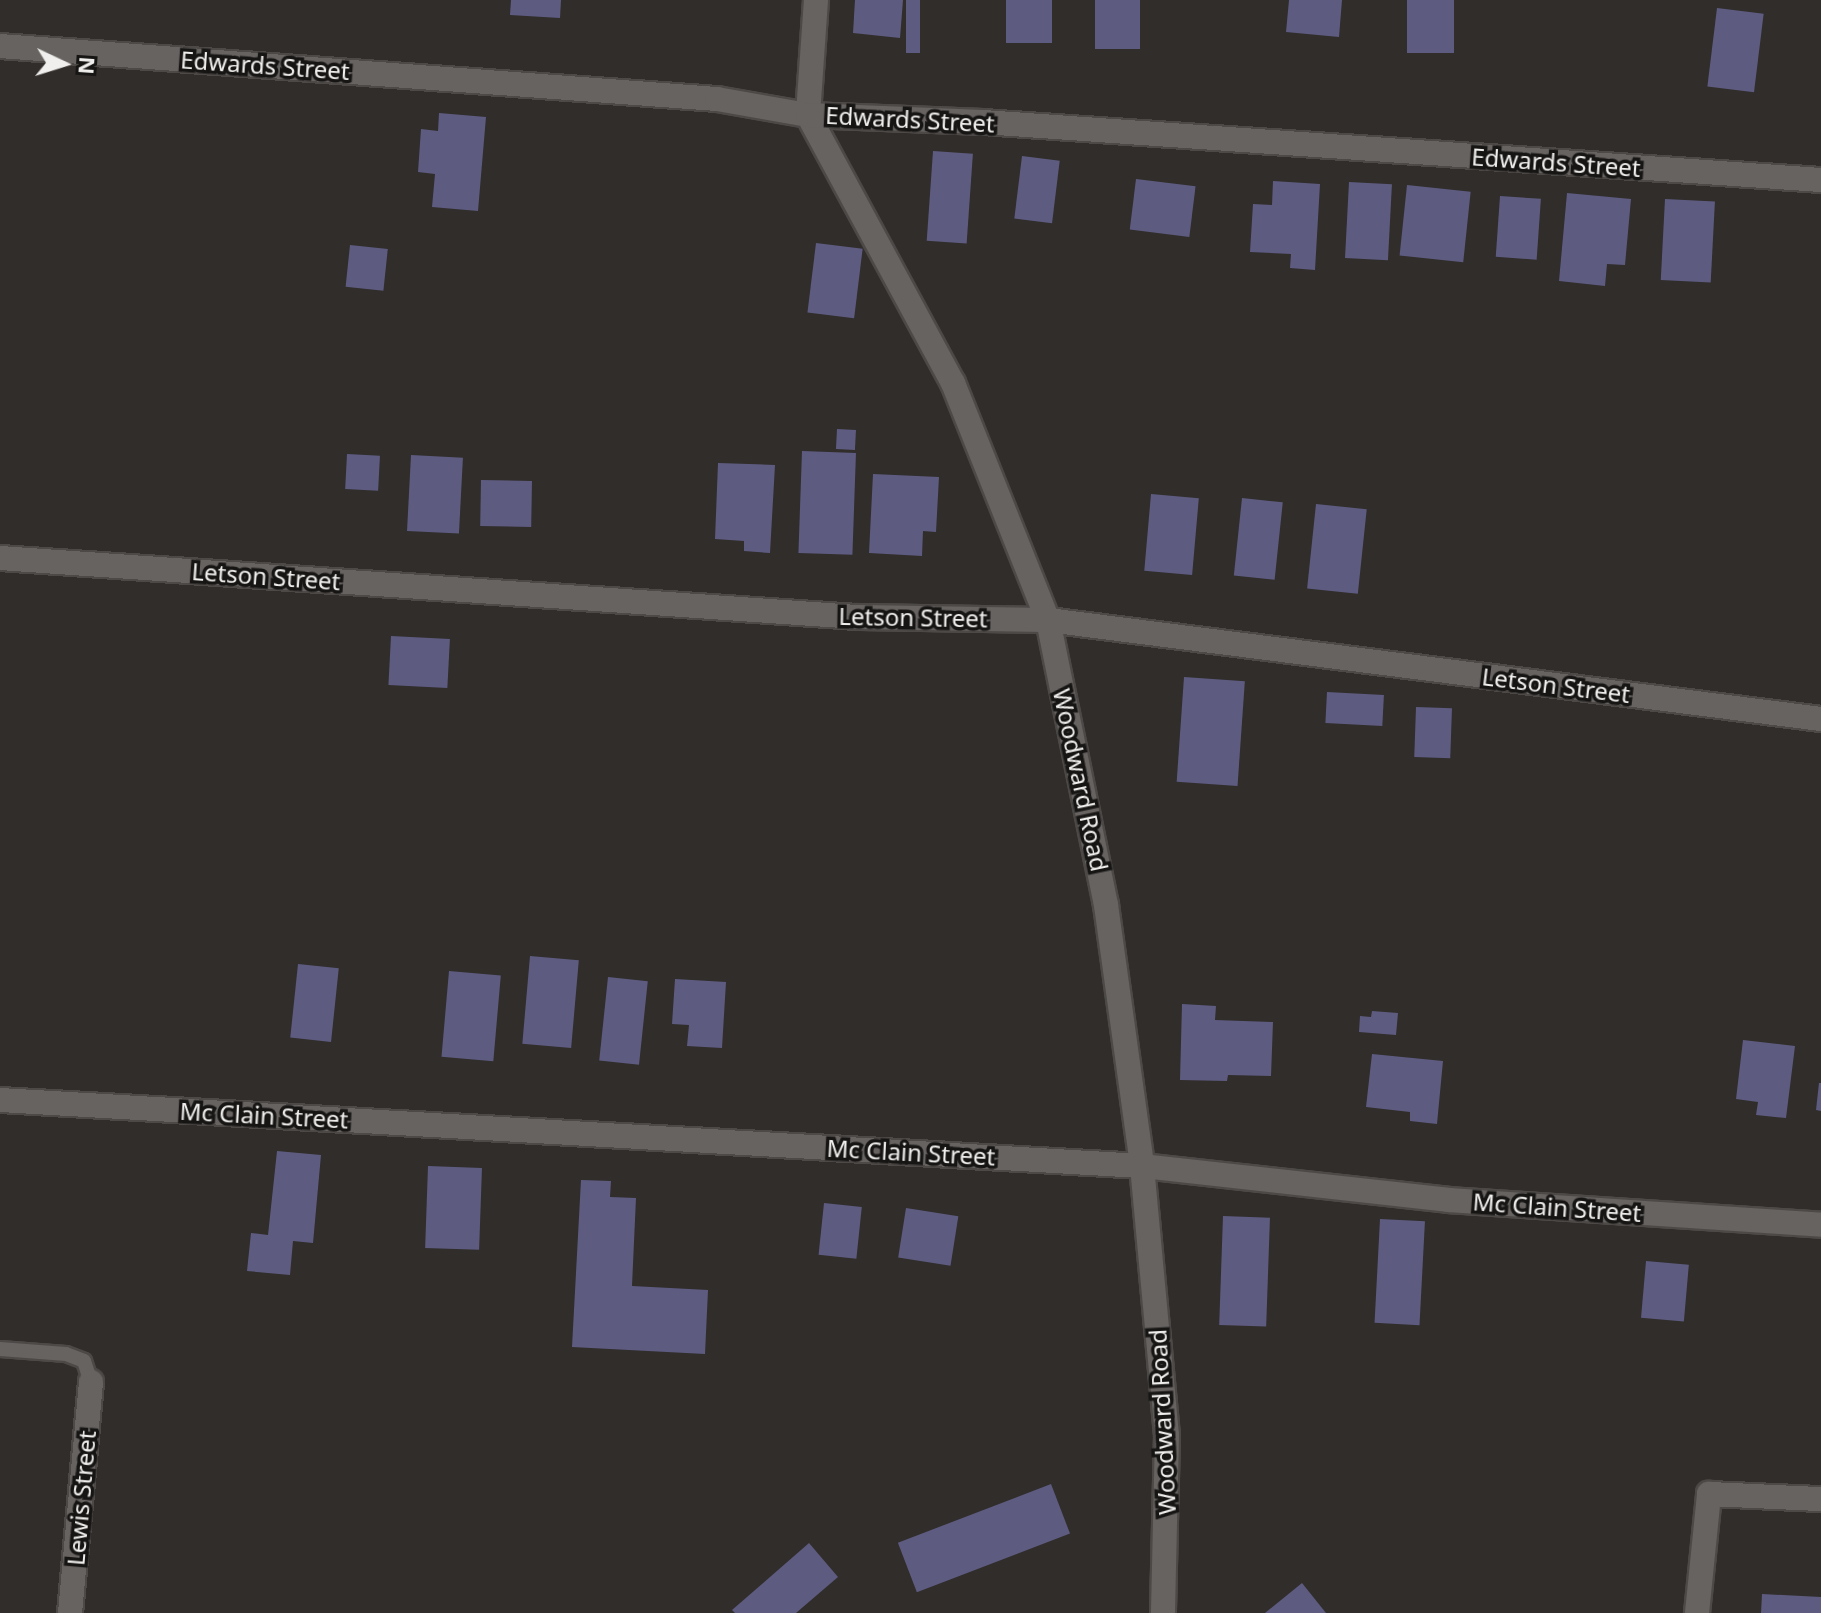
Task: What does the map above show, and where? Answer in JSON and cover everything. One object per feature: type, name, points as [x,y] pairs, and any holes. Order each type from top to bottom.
[{"type":"street","points":[[808,115],[816,0]]},
{"type":"street","name":"Edwards Street","points":[[0,46],[717,99],[808,115],[999,123],[1821,180]]},
{"type":"street","name":"Woodward Road","points":[[808,115],[953,383],[1048,620],[1106,905],[1142,1166],[1167,1435],[1163,1613]]},
{"type":"street","name":"Letson Street","points":[[0,558],[857,617],[1048,620],[1821,719]]},
{"type":"street","name":"Mc Clain Street","points":[[0,1100],[1142,1166],[1449,1200],[1821,1225]]},
{"type":"street","name":"Lewis Street","points":[[70,1613],[91,1382]]},
{"type":"street","points":[[1697,1613],[1709,1494],[1821,1499]]},
{"type":"lane","points":[[0,1349],[66,1354],[84,1361],[91,1382]]},
{"type":"building","points":[[511,0],[561,0],[560,18],[510,15]]},
{"type":"building","points":[[855,0],[903,0],[900,38],[853,33]]},
{"type":"building","points":[[906,0],[920,0],[920,53],[906,53]]},
{"type":"building","points":[[1006,0],[1052,0],[1052,43],[1006,43]]},
{"type":"building","points":[[1095,0],[1140,0],[1140,49],[1095,49]]},
{"type":"building","points":[[1289,0],[1342,0],[1339,37],[1286,32]]},
{"type":"building","points":[[1407,0],[1454,0],[1454,53],[1407,53]]},
{"type":"building","points":[[1717,8],[1764,14],[1754,92],[1707,86]]},
{"type":"building","points":[[439,113],[486,117],[478,211],[432,207],[435,174],[418,172],[421,129],[438,131]]},
{"type":"building","points":[[933,151],[973,154],[967,244],[927,241]]},
{"type":"building","points":[[1022,156],[1060,161],[1052,223],[1014,219]]},
{"type":"building","points":[[1136,179],[1196,186],[1189,237],[1130,230]]},
{"type":"building","points":[[1273,181],[1320,184],[1315,270],[1290,268],[1291,254],[1250,252],[1253,204],[1272,205]]},
{"type":"building","points":[[1349,182],[1392,184],[1388,260],[1345,258]]},
{"type":"building","points":[[1407,185],[1471,192],[1463,262],[1400,256]]},
{"type":"building","points":[[1567,193],[1631,199],[1625,265],[1607,264],[1605,286],[1559,281]]},
{"type":"building","points":[[1500,196],[1541,199],[1537,260],[1496,257]]},
{"type":"building","points":[[1665,199],[1715,202],[1711,283],[1661,280]]},
{"type":"building","points":[[816,243],[863,249],[854,318],[807,312]]},
{"type":"building","points":[[350,245],[388,249],[383,291],[346,287]]},
{"type":"building","points":[[837,429],[856,430],[855,450],[836,449]]},
{"type":"building","points":[[802,451],[856,453],[852,555],[798,553]]},
{"type":"building","points":[[347,454],[380,456],[378,491],[345,489]]},
{"type":"building","points":[[411,455],[463,458],[459,534],[407,531]]},
{"type":"building","points":[[718,463],[775,465],[770,553],[744,551],[744,541],[715,539]]},
{"type":"building","points":[[873,474],[939,477],[936,532],[923,531],[922,556],[869,553]]},
{"type":"building","points":[[481,480],[532,481],[531,527],[480,526]]},
{"type":"building","points":[[1151,494],[1199,498],[1192,575],[1144,571]]},
{"type":"building","points":[[1242,498],[1283,502],[1275,580],[1234,576]]},
{"type":"building","points":[[1316,504],[1367,509],[1358,594],[1307,589]]},
{"type":"building","points":[[391,636],[450,639],[447,688],[388,685]]},
{"type":"building","points":[[1184,677],[1245,681],[1238,786],[1177,782]]},
{"type":"building","points":[[1327,692],[1384,695],[1382,726],[1325,723]]},
{"type":"building","points":[[1416,707],[1452,708],[1450,758],[1414,757]]},
{"type":"building","points":[[530,956],[579,960],[571,1048],[522,1044]]},
{"type":"building","points":[[298,964],[339,968],[331,1042],[290,1038]]},
{"type":"building","points":[[449,971],[501,976],[493,1061],[442,1057]]},
{"type":"building","points":[[608,977],[648,981],[639,1065],[599,1061]]},
{"type":"building","points":[[675,979],[726,982],[722,1048],[687,1046],[689,1025],[672,1024]]},
{"type":"building","points":[[1182,1004],[1216,1006],[1215,1020],[1273,1022],[1271,1076],[1228,1075],[1227,1081],[1180,1080]]},
{"type":"building","points":[[1372,1011],[1398,1013],[1396,1035],[1359,1032],[1360,1016],[1371,1017]]},
{"type":"building","points":[[1743,1040],[1795,1046],[1786,1118],[1756,1115],[1758,1102],[1736,1099]]},
{"type":"building","points":[[1372,1054],[1443,1061],[1437,1124],[1410,1121],[1410,1112],[1366,1107]]},
{"type":"building","points":[[1821,1083],[1821,1111],[1816,1110]]},
{"type":"building","points":[[277,1151],[321,1155],[313,1243],[293,1241],[290,1275],[247,1271],[251,1233],[268,1235]]},
{"type":"building","points":[[428,1166],[482,1168],[479,1250],[425,1248]]},
{"type":"building","points":[[581,1180],[611,1181],[610,1197],[636,1198],[632,1286],[708,1290],[705,1354],[572,1347]]},
{"type":"building","points":[[824,1203],[862,1207],[856,1259],[819,1255]]},
{"type":"building","points":[[906,1208],[958,1216],[951,1266],[898,1257]]},
{"type":"building","points":[[1223,1216],[1270,1218],[1266,1327],[1219,1325]]},
{"type":"building","points":[[1380,1219],[1425,1221],[1419,1325],[1375,1323]]},
{"type":"building","points":[[1646,1261],[1689,1265],[1684,1322],[1641,1318]]},
{"type":"building","points":[[1051,1484],[1070,1533],[917,1592],[898,1543]]},
{"type":"building","points":[[809,1543],[838,1577],[796,1613],[735,1613],[732,1610]]},
{"type":"building","points":[[1302,1583],[1326,1613],[1265,1613]]},
{"type":"building","points":[[1762,1594],[1821,1597],[1821,1613],[1761,1613]]}]
